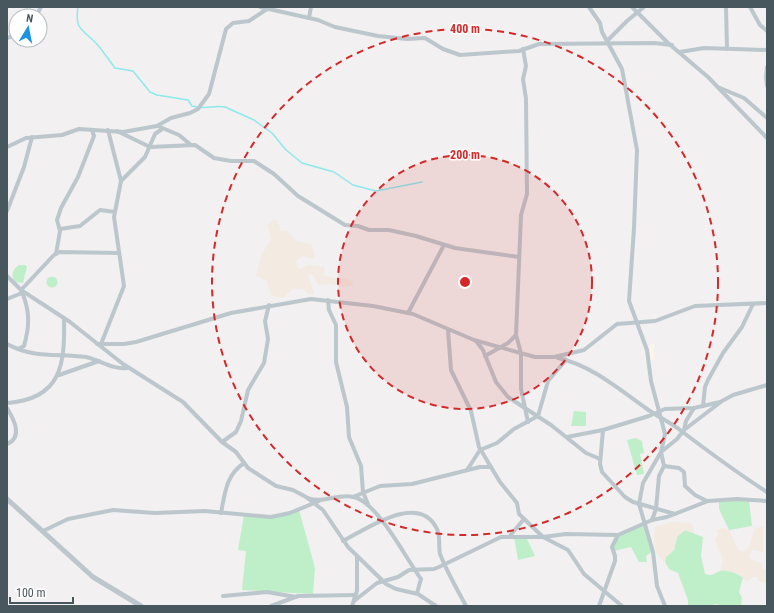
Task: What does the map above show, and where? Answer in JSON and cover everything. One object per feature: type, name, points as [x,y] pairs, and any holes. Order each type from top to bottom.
[{"type":"street","points":[[260,7],[309,18],[335,27],[378,36],[406,39],[425,38],[443,49],[460,55],[512,52],[539,44],[654,43],[672,45]]},
{"type":"street","points":[[309,18],[311,7]]},
{"type":"street","points":[[589,7],[600,23],[602,32],[625,78],[631,126],[637,150],[629,301],[647,350],[649,372],[665,434],[662,452],[664,466],[659,476],[656,509],[652,520]]},
{"type":"street","points":[[632,7],[718,87],[767,138]]},
{"type":"street","points":[[608,43],[627,21],[644,7]]},
{"type":"street","points":[[726,7],[727,49]]},
{"type":"street","points":[[750,7],[760,25],[767,31]]},
{"type":"street","points":[[117,132],[157,126],[177,115],[194,112],[204,103],[211,88],[215,66],[226,29],[233,23],[248,21],[268,8]]},
{"type":"street","points":[[680,52],[704,48],[767,50]]},
{"type":"street","points":[[523,49],[526,66],[523,79],[526,99],[527,194],[521,215],[516,335],[521,353],[521,389],[528,422]]},
{"type":"street","points":[[767,67],[767,86]]},
{"type":"street","points":[[718,87],[744,98],[767,118]]},
{"type":"street","points":[[157,126],[179,135],[191,144],[199,146],[210,156],[236,162],[254,161],[274,174],[298,196],[345,225],[358,226],[369,230],[389,230],[475,252],[519,257]]},
{"type":"street","points":[[7,147],[26,138],[54,136],[79,129],[108,130],[117,132],[150,147],[163,145],[180,147],[191,144]]},
{"type":"street","points":[[121,182],[145,157],[156,133],[162,129]]},
{"type":"street","points":[[56,254],[60,229],[57,220],[61,208],[78,177],[94,136],[92,130]]},
{"type":"street","points":[[99,344],[124,286],[123,269],[118,253],[115,212],[121,182],[108,130]]},
{"type":"street","points":[[7,211],[24,167],[32,137]]},
{"type":"street","points":[[60,229],[80,226],[100,210],[115,212]]},
{"type":"street","points":[[408,313],[444,245]]},
{"type":"street","points":[[7,299],[21,292],[59,252],[118,253]]},
{"type":"street","points":[[7,276],[21,292],[28,307],[29,322],[24,346],[18,349]]},
{"type":"street","points":[[21,292],[64,318],[99,344],[127,368],[186,404],[222,442],[236,452],[244,464],[276,486],[293,490],[306,497],[319,501]]},
{"type":"street","points":[[99,344],[136,342],[231,313],[304,299],[328,300],[374,306],[408,313],[474,340],[521,353],[535,356],[554,357],[576,362],[661,419],[683,431],[726,466],[749,478],[767,492]]},
{"type":"street","points":[[328,300],[329,310],[336,325],[336,362],[347,407],[349,437],[362,469],[362,492],[368,504],[382,521],[421,579],[416,593]]},
{"type":"street","points":[[468,470],[480,450],[497,443],[514,428],[538,416],[548,381],[566,360],[574,354],[591,346],[603,334],[617,324],[655,321],[695,306],[767,303]]},
{"type":"street","points":[[703,406],[705,387],[708,380],[722,352],[742,327],[753,304]]},
{"type":"street","points":[[222,442],[236,432],[241,422],[248,390],[264,362],[268,339],[265,321],[269,305]]},
{"type":"street","points":[[7,403],[23,400],[43,393],[59,375],[64,356],[64,318]]},
{"type":"street","points":[[448,330],[451,370],[472,414],[480,450],[502,485],[517,504],[519,514],[543,537],[568,550],[584,574],[622,606]]},
{"type":"street","points":[[486,356],[516,335]]},
{"type":"street","points":[[474,340],[482,348],[499,387],[508,397],[538,416],[586,453],[600,459]]},
{"type":"street","points":[[7,344],[36,355],[86,358],[119,368],[127,368]]},
{"type":"street","points":[[554,357],[574,354]]},
{"type":"street","points":[[59,375],[99,361]]},
{"type":"street","points":[[665,606],[657,586],[653,552],[646,523],[639,504],[643,483],[662,452],[677,439],[683,431],[722,401],[733,395],[767,385]]},
{"type":"street","points":[[567,437],[603,430],[668,408],[694,408],[722,401]]},
{"type":"street","points":[[7,408],[14,419],[16,429],[14,438],[7,444]]},
{"type":"street","points":[[683,431],[686,420],[694,408]]},
{"type":"street","points":[[603,430],[600,459],[602,472],[625,497],[639,504],[675,514]]},
{"type":"street","points":[[221,513],[228,480],[234,470],[244,464]]},
{"type":"street","points":[[664,466],[679,468],[684,472],[684,483],[687,489],[694,495],[708,501]]},
{"type":"street","points":[[353,497],[362,492],[380,486],[412,484],[468,470],[491,467]]},
{"type":"street","points":[[43,531],[68,519],[113,510],[148,513],[198,511],[250,516],[277,516],[338,496],[353,497],[368,504]]},
{"type":"street","points":[[306,497],[325,512],[343,541],[382,581],[392,588],[416,593],[436,606]]},
{"type":"street","points":[[7,499],[93,577],[141,606]]},
{"type":"street","points":[[354,601],[369,588],[382,581],[398,577],[414,569],[434,569],[494,539],[504,536],[543,537],[566,534],[618,535],[652,520],[675,514],[708,501],[737,499],[767,501]]},
{"type":"street","points":[[343,541],[382,521],[409,512],[418,512],[428,516],[438,532],[439,550],[466,606]]},
{"type":"street","points":[[509,536],[524,519]]},
{"type":"street","points":[[599,606],[615,561],[612,547],[618,535]]},
{"type":"street","points":[[352,606],[356,595],[357,557]]},
{"type":"street","points":[[222,596],[267,592],[296,597],[356,595]]},
{"type":"street","points":[[271,606],[296,597]]},
{"type":"street","points":[[662,600],[662,606]]},
{"type":"shaded area","points":[[650,344],[654,344],[655,360],[651,361],[649,351]]},
{"type":"green space","points":[[19,265],[25,265],[27,267],[23,283],[15,282],[12,275],[15,268]]},
{"type":"green space","points":[[50,277],[54,277],[56,278],[56,286],[50,287],[47,284],[47,280]]},
{"type":"green space","points":[[574,411],[586,412],[586,426],[571,426]]},
{"type":"green space","points":[[636,438],[642,441],[644,453],[640,454],[644,474],[637,475],[627,440]]},
{"type":"green space","points":[[719,499],[749,500],[752,526],[729,530],[719,509]]},
{"type":"green space","points":[[299,510],[315,568],[313,594],[242,590],[246,551],[238,550],[244,515],[265,516]]},
{"type":"green space","points":[[645,523],[652,552],[646,556],[647,562],[639,562],[631,547],[613,551],[616,538]]},
{"type":"green space","points":[[685,530],[703,537],[701,556],[705,574],[712,575],[726,570],[743,577],[739,592],[742,598],[741,606],[721,606],[717,604],[709,606],[688,606],[688,600],[678,573],[669,569],[665,562],[666,557],[674,550],[677,537]]},
{"type":"green space","points":[[514,537],[526,537],[535,556],[518,560]]},
{"type":"sand","points":[[274,219],[277,220],[281,231],[287,231],[298,241],[311,244],[315,255],[313,259],[303,256],[296,261],[297,267],[301,269],[309,265],[324,267],[325,269],[323,275],[333,278],[347,278],[354,284],[351,286],[331,284],[318,285],[313,274],[308,275],[314,295],[307,293],[304,289],[293,289],[283,298],[272,296],[266,280],[256,276],[261,256],[271,239],[268,225]]},
{"type":"sand","points":[[672,522],[691,523],[694,529],[693,533],[685,530],[677,537],[674,550],[666,557],[665,562],[656,551],[654,542],[655,527]]},
{"type":"sand","points":[[763,527],[763,552],[752,550],[749,557],[752,560],[762,563],[762,568],[767,571],[767,581],[764,583],[759,581],[757,577],[753,577],[747,581],[737,573],[721,570],[723,559],[715,540],[718,534],[716,530],[723,528],[729,530],[738,549],[744,551],[749,547],[755,528]]},
{"type":"waterway","points":[[78,7],[77,19],[82,30],[97,44],[115,68],[133,71],[150,92],[157,95],[188,100],[192,106],[205,108],[225,107],[254,120],[272,133],[286,150],[302,163],[334,172],[353,185],[376,191],[422,182]]}]
